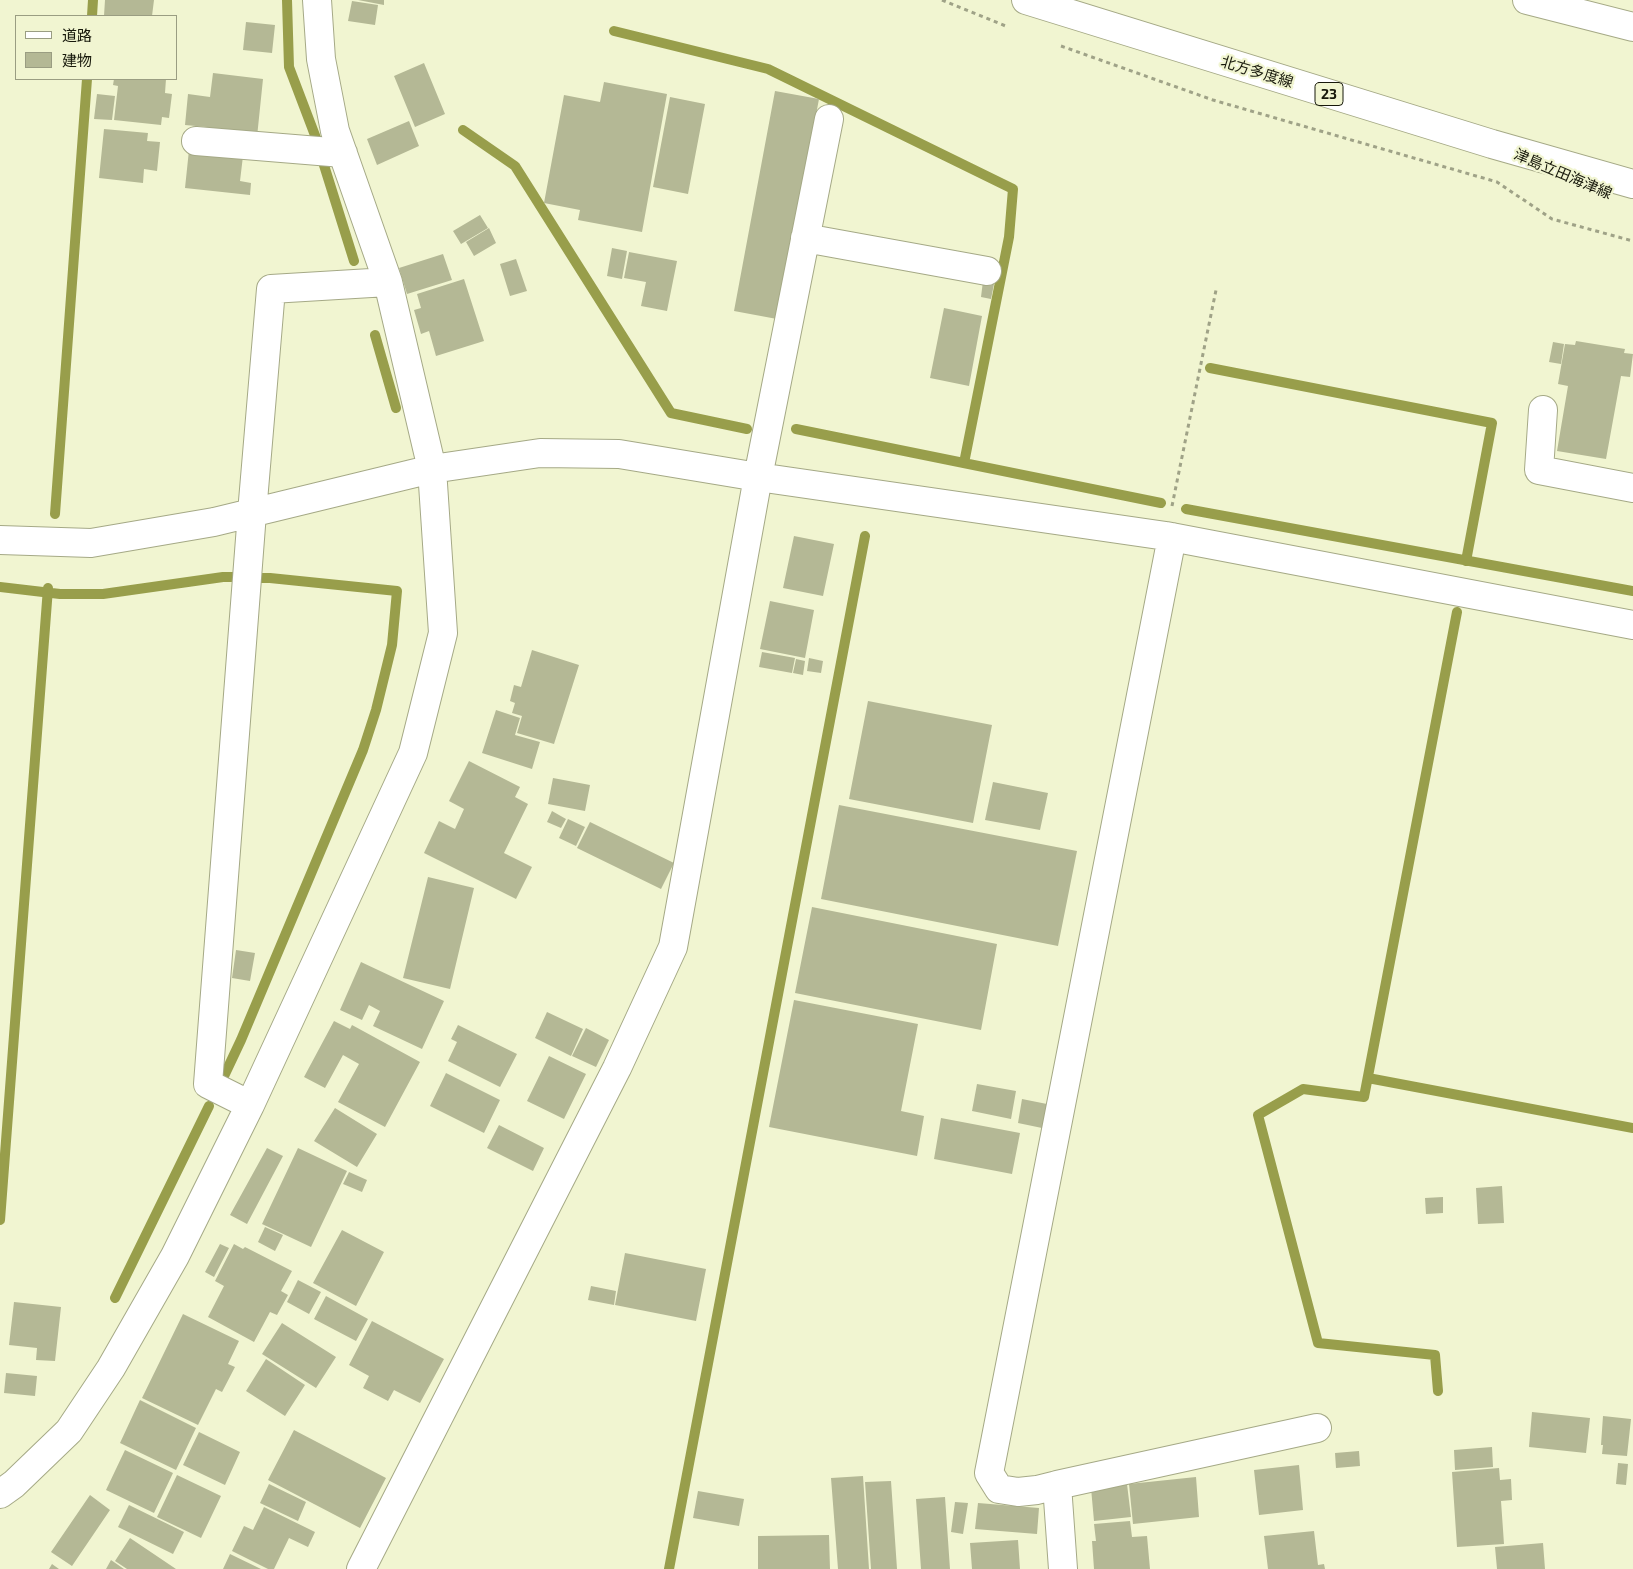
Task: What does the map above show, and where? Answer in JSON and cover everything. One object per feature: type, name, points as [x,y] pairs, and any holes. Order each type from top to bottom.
[{"type":"street","points":[[0,1494],[14,1484],[69,1431],[111,1368],[175,1256],[250,1105],[413,753],[443,633],[432,469],[388,282],[335,131],[321,59],[317,0]]},
{"type":"street","name":"北方多度線","points":[[1026,0],[1492,144],[1633,184]]},
{"type":"street","points":[[1527,0],[1633,27]]},
{"type":"street","points":[[361,1569],[617,1068],[673,946],[758,478],[829,119]]},
{"type":"street","points":[[196,141],[343,153]]},
{"type":"street","name":"津島立田海津線","points":[[1492,144],[1568,174],[1633,204]]},
{"type":"street","points":[[805,238],[987,270]]},
{"type":"street","points":[[250,1105],[208,1084],[271,289],[388,282]]},
{"type":"street","points":[[1543,410],[1539,470],[1633,488]]},
{"type":"street","points":[[0,540],[91,543],[214,522],[432,469],[540,453],[619,454],[758,478],[1169,536],[1633,625]]},
{"type":"street","points":[[1169,536],[989,1473],[999,1489],[1018,1492],[1037,1490],[1057,1484],[1317,1428]]},
{"type":"street","points":[[1057,1484],[1063,1569]]},
{"type":"path","points":[[942,0],[1013,29]]},
{"type":"path","points":[[1058,45],[1213,100],[1497,182],[1552,219],[1633,241]]},
{"type":"path","points":[[1169,536],[1216,290]]},
{"type":"building","points":[[105,0],[154,0],[152,15],[104,15]]},
{"type":"building","points":[[358,0],[384,0],[384,5]]},
{"type":"building","points":[[352,1],[378,5],[375,25],[348,21]]},
{"type":"building","points":[[246,22],[275,25],[272,53],[243,50]]},
{"type":"building","points":[[424,63],[445,114],[415,127],[394,76]]},
{"type":"building","points":[[213,73],[263,79],[257,137],[206,131],[207,127],[185,125],[188,94],[210,97]]},
{"type":"building","points":[[114,80],[166,80],[165,93],[172,94],[169,118],[162,117],[161,125],[114,120],[118,86],[113,85]]},
{"type":"building","points":[[604,82],[667,94],[642,232],[578,220],[580,210],[544,203],[564,95],[600,102]]},
{"type":"building","points":[[775,91],[819,99],[777,319],[734,311]]},
{"type":"building","points":[[97,94],[115,96],[112,120],[94,119]]},
{"type":"building","points":[[670,97],[705,104],[688,194],[653,187]]},
{"type":"building","points":[[409,121],[419,146],[377,165],[367,139]]},
{"type":"building","points":[[104,129],[148,133],[147,141],[160,142],[157,171],[144,169],[143,183],[99,178]]},
{"type":"building","points":[[189,150],[243,156],[240,181],[251,183],[250,195],[185,188]]},
{"type":"building","points":[[480,215],[488,228],[461,244],[453,231]]},
{"type":"building","points":[[489,228],[496,243],[474,256],[466,242]]},
{"type":"building","points":[[612,248],[627,251],[622,279],[607,276]]},
{"type":"building","points":[[629,252],[677,261],[667,311],[641,306],[646,282],[624,278]]},
{"type":"building","points":[[443,254],[452,280],[407,294],[399,268]]},
{"type":"building","points":[[516,259],[527,291],[510,296],[500,264]]},
{"type":"building","points":[[464,279],[484,341],[436,356],[429,331],[421,334],[414,310],[421,308],[417,294]]},
{"type":"building","points":[[983,281],[994,284],[991,299],[981,297]]},
{"type":"building","points":[[944,308],[982,316],[969,386],[930,378]]},
{"type":"building","points":[[1576,341],[1625,349],[1624,353],[1633,354],[1630,377],[1621,376],[1606,459],[1557,451],[1568,386],[1558,384],[1565,344],[1575,345]]},
{"type":"building","points":[[1553,342],[1564,344],[1561,364],[1549,362]]},
{"type":"building","points":[[794,536],[834,544],[823,596],[783,588]]},
{"type":"building","points":[[770,601],[814,610],[805,658],[760,649]]},
{"type":"building","points":[[532,650],[579,665],[554,744],[517,733],[522,716],[512,713],[515,703],[510,701],[514,685],[521,687]]},
{"type":"building","points":[[762,652],[795,658],[792,673],[759,667]]},
{"type":"building","points":[[809,658],[823,661],[821,673],[807,671]]},
{"type":"building","points":[[796,659],[805,661],[803,675],[793,673]]},
{"type":"building","points":[[868,701],[992,725],[973,823],[849,799]]},
{"type":"building","points":[[496,710],[520,718],[515,735],[540,742],[532,769],[482,753]]},
{"type":"building","points":[[469,761],[520,787],[515,797],[528,804],[504,853],[532,867],[516,899],[424,853],[439,821],[455,829],[464,809],[449,801]]},
{"type":"building","points":[[553,778],[590,785],[585,811],[548,804]]},
{"type":"building","points":[[993,782],[1048,793],[1040,830],[985,820]]},
{"type":"building","points":[[839,805],[1077,851],[1058,946],[821,899]]},
{"type":"building","points":[[552,811],[566,819],[561,828],[547,822]]},
{"type":"building","points":[[568,819],[585,827],[576,846],[559,838]]},
{"type":"building","points":[[590,822],[674,863],[661,889],[577,848]]},
{"type":"building","points":[[428,877],[474,888],[450,989],[403,978]]},
{"type":"building","points":[[812,907],[997,944],[981,1030],[795,993]]},
{"type":"building","points":[[236,950],[255,953],[250,981],[232,978]]},
{"type":"building","points":[[361,962],[444,1001],[422,1049],[373,1026],[380,1011],[369,1005],[362,1020],[340,1010]]},
{"type":"building","points":[[794,1000],[918,1024],[901,1111],[924,1116],[917,1156],[769,1127]]},
{"type":"building","points":[[547,1012],[583,1029],[571,1056],[535,1038]]},
{"type":"building","points":[[334,1021],[350,1029],[352,1025],[420,1062],[385,1127],[338,1102],[359,1064],[343,1055],[325,1088],[304,1077]]},
{"type":"building","points":[[458,1025],[517,1054],[500,1087],[448,1061],[457,1042],[451,1039]]},
{"type":"building","points":[[586,1028],[609,1040],[596,1067],[572,1056]]},
{"type":"building","points":[[549,1056],[586,1074],[564,1119],[527,1101]]},
{"type":"building","points":[[446,1073],[500,1100],[484,1133],[430,1106]]},
{"type":"building","points":[[977,1084],[1016,1091],[1011,1119],[972,1111]]},
{"type":"building","points":[[1022,1099],[1047,1104],[1042,1128],[1018,1123]]},
{"type":"building","points":[[335,1108],[377,1134],[357,1167],[314,1141]]},
{"type":"building","points":[[941,1118],[1020,1133],[1012,1174],[934,1159]]},
{"type":"building","points":[[499,1125],[544,1148],[533,1171],[487,1148]]},
{"type":"building","points":[[267,1148],[283,1156],[247,1224],[230,1215]]},
{"type":"building","points":[[298,1148],[347,1171],[311,1247],[262,1224]]},
{"type":"building","points":[[349,1172],[367,1180],[362,1192],[343,1184]]},
{"type":"building","points":[[1502,1186],[1504,1223],[1478,1224],[1476,1188]]},
{"type":"building","points":[[1443,1197],[1443,1213],[1426,1214],[1425,1198]]},
{"type":"building","points":[[265,1227],[283,1235],[275,1251],[258,1242]]},
{"type":"building","points":[[342,1230],[384,1252],[356,1306],[313,1283]]},
{"type":"building","points":[[220,1244],[229,1248],[214,1277],[205,1272]]},
{"type":"building","points":[[234,1244],[243,1249],[245,1247],[292,1271],[281,1291],[288,1295],[277,1315],[270,1312],[254,1342],[208,1317],[224,1286],[215,1281]]},
{"type":"building","points":[[625,1253],[706,1269],[696,1321],[615,1305]]},
{"type":"building","points":[[298,1280],[321,1292],[309,1314],[287,1302]]},
{"type":"building","points":[[591,1286],[616,1291],[614,1305],[588,1300]]},
{"type":"building","points":[[326,1296],[368,1319],[356,1341],[314,1319]]},
{"type":"building","points":[[14,1302],[61,1307],[55,1361],[36,1360],[37,1348],[9,1345]]},
{"type":"building","points":[[183,1314],[239,1341],[228,1364],[235,1367],[222,1392],[216,1389],[198,1425],[142,1398]]},
{"type":"building","points":[[372,1321],[444,1359],[420,1403],[394,1390],[388,1401],[363,1388],[369,1376],[349,1365]]},
{"type":"building","points":[[282,1323],[336,1357],[316,1388],[262,1354]]},
{"type":"building","points":[[266,1359],[305,1385],[285,1416],[246,1391]]},
{"type":"building","points":[[6,1373],[37,1376],[35,1396],[4,1393]]},
{"type":"building","points":[[140,1400],[196,1428],[176,1470],[120,1443]]},
{"type":"building","points":[[1532,1412],[1590,1418],[1586,1453],[1529,1447]]},
{"type":"building","points":[[1603,1416],[1631,1419],[1627,1456],[1602,1454]]},
{"type":"building","points":[[294,1430],[386,1478],[360,1528],[268,1480]]},
{"type":"building","points":[[199,1432],[240,1452],[225,1485],[183,1465]]},
{"type":"building","points":[[1492,1447],[1493,1467],[1455,1470],[1454,1450]]},
{"type":"building","points":[[125,1450],[173,1473],[154,1513],[106,1490]]},
{"type":"building","points":[[1359,1451],[1360,1466],[1336,1468],[1335,1453]]},
{"type":"building","points":[[1618,1463],[1628,1464],[1626,1485],[1616,1484]]},
{"type":"building","points":[[1299,1465],[1303,1510],[1259,1515],[1254,1470]]},
{"type":"building","points":[[1499,1468],[1500,1480],[1511,1479],[1512,1500],[1501,1501],[1504,1544],[1457,1547],[1452,1472]]},
{"type":"building","points":[[177,1475],[221,1496],[201,1538],[157,1517]]},
{"type":"building","points":[[863,1476],[869,1569],[838,1569],[831,1478]]},
{"type":"building","points":[[1196,1477],[1199,1517],[1133,1524],[1129,1484]]},
{"type":"building","points":[[891,1481],[897,1569],[871,1569],[865,1482]]},
{"type":"building","points":[[269,1484],[306,1502],[298,1521],[260,1503]]},
{"type":"building","points":[[1127,1484],[1131,1517],[1094,1521],[1091,1488]]},
{"type":"building","points":[[698,1491],[744,1499],[739,1526],[693,1518]]},
{"type":"building","points":[[90,1495],[110,1510],[72,1566],[51,1552]]},
{"type":"building","points":[[945,1497],[950,1569],[921,1569],[916,1499]]},
{"type":"building","points":[[955,1502],[968,1503],[963,1534],[951,1532]]},
{"type":"building","points":[[978,1503],[1039,1508],[1037,1534],[975,1529]]},
{"type":"building","points":[[129,1505],[184,1532],[173,1554],[118,1527]]},
{"type":"building","points":[[264,1507],[315,1532],[308,1547],[289,1538],[274,1569],[268,1569],[232,1551],[244,1526],[253,1530]]},
{"type":"building","points":[[1130,1521],[1132,1537],[1147,1536],[1150,1569],[1094,1569],[1092,1541],[1096,1541],[1094,1524]]},
{"type":"building","points":[[1314,1531],[1318,1565],[1324,1564],[1325,1569],[1268,1569],[1264,1536]]},
{"type":"building","points":[[829,1535],[830,1569],[758,1569],[758,1536]]},
{"type":"building","points":[[130,1538],[176,1569],[127,1569],[115,1561]]},
{"type":"building","points":[[1018,1540],[1020,1569],[972,1569],[970,1543]]},
{"type":"building","points":[[1543,1543],[1545,1569],[1497,1569],[1495,1547]]},
{"type":"building","points":[[230,1554],[261,1569],[223,1569]]},
{"type":"building","points":[[111,1560],[124,1569],[106,1569]]},
{"type":"building","points":[[52,1564],[59,1569],[49,1569]]},
{"type":"waterway","points":[[92,15],[93,0]]},
{"type":"waterway","points":[[287,0],[289,67],[316,138]]},
{"type":"waterway","points":[[614,31],[768,69],[1013,189],[1009,237],[964,463]]},
{"type":"waterway","points":[[55,514],[87,80]]},
{"type":"waterway","points":[[463,130],[515,166],[671,413],[747,429]]},
{"type":"waterway","points":[[323,162],[354,261]]},
{"type":"waterway","points":[[375,335],[396,408]]},
{"type":"waterway","points":[[1210,368],[1492,423],[1466,561]]},
{"type":"waterway","points":[[796,429],[1161,503]]},
{"type":"waterway","points":[[1186,509],[1633,591]]},
{"type":"waterway","points":[[669,1569],[865,536]]},
{"type":"waterway","points":[[0,587],[60,594],[103,594],[234,577]]},
{"type":"waterway","points":[[224,1076],[241,1040],[363,750],[376,710],[392,645],[397,591],[256,578]]},
{"type":"waterway","points":[[0,1220],[48,588]]},
{"type":"waterway","points":[[1438,1391],[1435,1355],[1318,1343],[1258,1115],[1303,1089],[1364,1097],[1457,612]]},
{"type":"waterway","points":[[1368,1078],[1633,1128]]},
{"type":"waterway","points":[[115,1298],[209,1106]]}]
